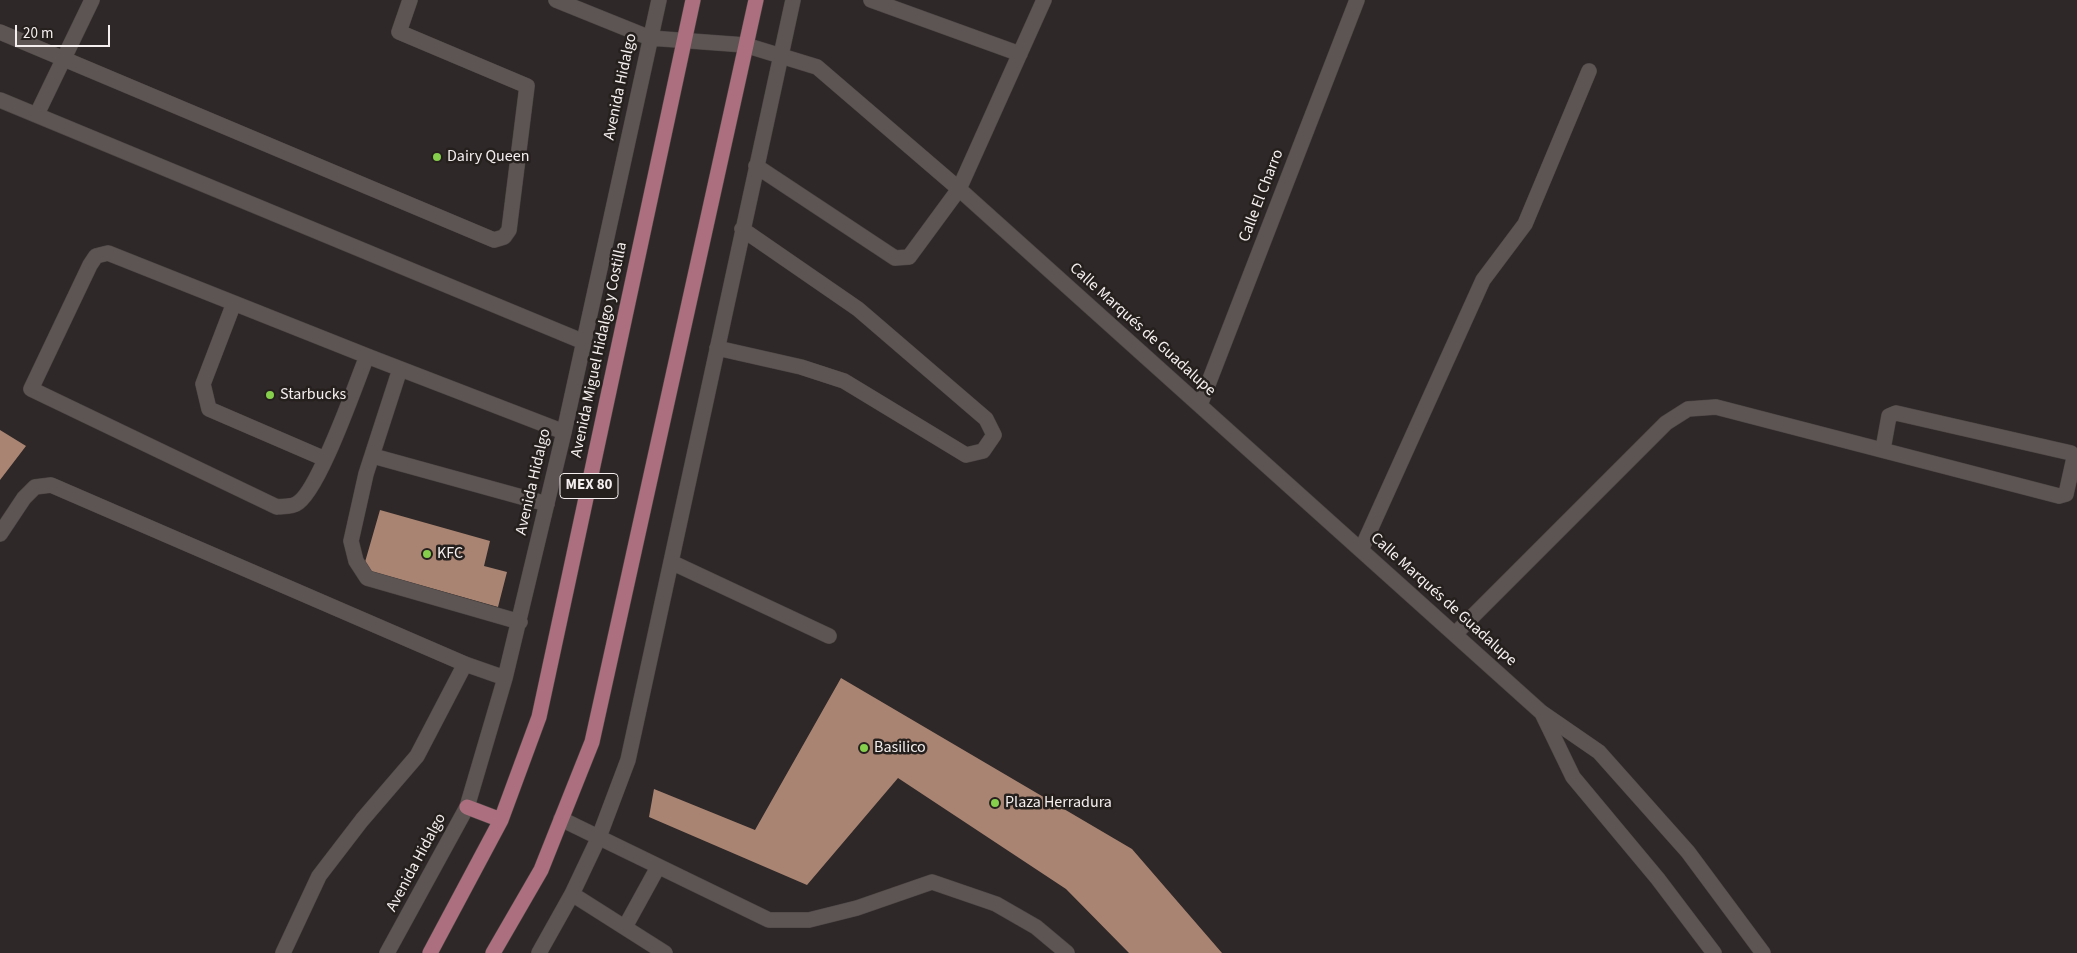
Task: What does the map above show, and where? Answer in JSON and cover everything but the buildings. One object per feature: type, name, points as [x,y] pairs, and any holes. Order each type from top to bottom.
[{"type":"main road","name":"Avenida Miguel Hidalgo y Costilla","points":[[430,953],[501,820],[539,718],[693,0]]},
{"type":"main road","points":[[493,953],[541,870],[592,742],[756,0]]},
{"type":"main road","points":[[467,807],[501,820]]},
{"type":"street","points":[[37,114],[92,0]]},
{"type":"street","points":[[0,32],[63,61],[494,240],[504,237],[508,230],[528,86],[399,32],[410,0]]},
{"type":"street","name":"Calle Marqués de Guadalupe","points":[[556,0],[650,38],[745,45],[817,67],[959,189],[1541,712],[1599,752],[1688,852],[1763,953]]},
{"type":"street","name":"Avenida Hidalgo","points":[[387,953],[467,807],[505,678],[520,622],[564,432],[659,0]]},
{"type":"street","points":[[539,953],[572,894],[600,838],[628,760],[793,0]]},
{"type":"street","points":[[871,0],[1020,54]]},
{"type":"street","points":[[756,166],[895,258],[909,257],[959,189],[1044,0]]},
{"type":"street","name":"Calle El Charro","points":[[1200,405],[1357,0]]},
{"type":"street","points":[[1361,550],[1483,280],[1525,224],[1589,71]]},
{"type":"street","points":[[0,100],[584,342]]},
{"type":"street","points":[[717,348],[801,367],[844,381],[966,455],[983,451],[994,435],[986,419],[858,309],[742,229]]},
{"type":"street","points":[[367,356],[325,459],[306,496],[295,505],[277,507],[31,389],[96,256],[108,253],[564,432]]},
{"type":"street","points":[[234,303],[203,384],[209,409],[325,459]]},
{"type":"street","points":[[400,369],[372,456],[351,541],[356,561],[367,578],[520,622]]},
{"type":"street","points":[[1455,634],[1666,423],[1688,409],[1716,407],[2059,496],[2066,494],[2074,458],[2071,453],[1896,413],[1890,416],[1883,449]]},
{"type":"street","points":[[372,456],[547,504]]},
{"type":"street","points":[[0,534],[35,487],[51,485],[465,664],[505,678]]},
{"type":"street","points":[[670,562],[829,636]]},
{"type":"street","points":[[283,953],[319,876],[362,820],[417,756],[465,664]]},
{"type":"street","name":"Calle Marqués de Guadalupe","points":[[1541,712],[1574,777],[1658,879],[1714,953]]},
{"type":"street","points":[[562,819],[768,920],[809,920],[858,908],[932,882],[996,904],[1036,926],[1067,953]]},
{"type":"street","points":[[625,928],[658,867]]},
{"type":"street","points":[[572,894],[665,953]]},
{"type":"place","name":"Dairy Queen","points":[[437,157]]},
{"type":"place","name":"Starbucks","points":[[270,395]]},
{"type":"place","name":"KFC","points":[[427,554]]},
{"type":"place","name":"Basilico","points":[[864,748]]},
{"type":"place","name":"Plaza Herradura","points":[[995,803]]}]
